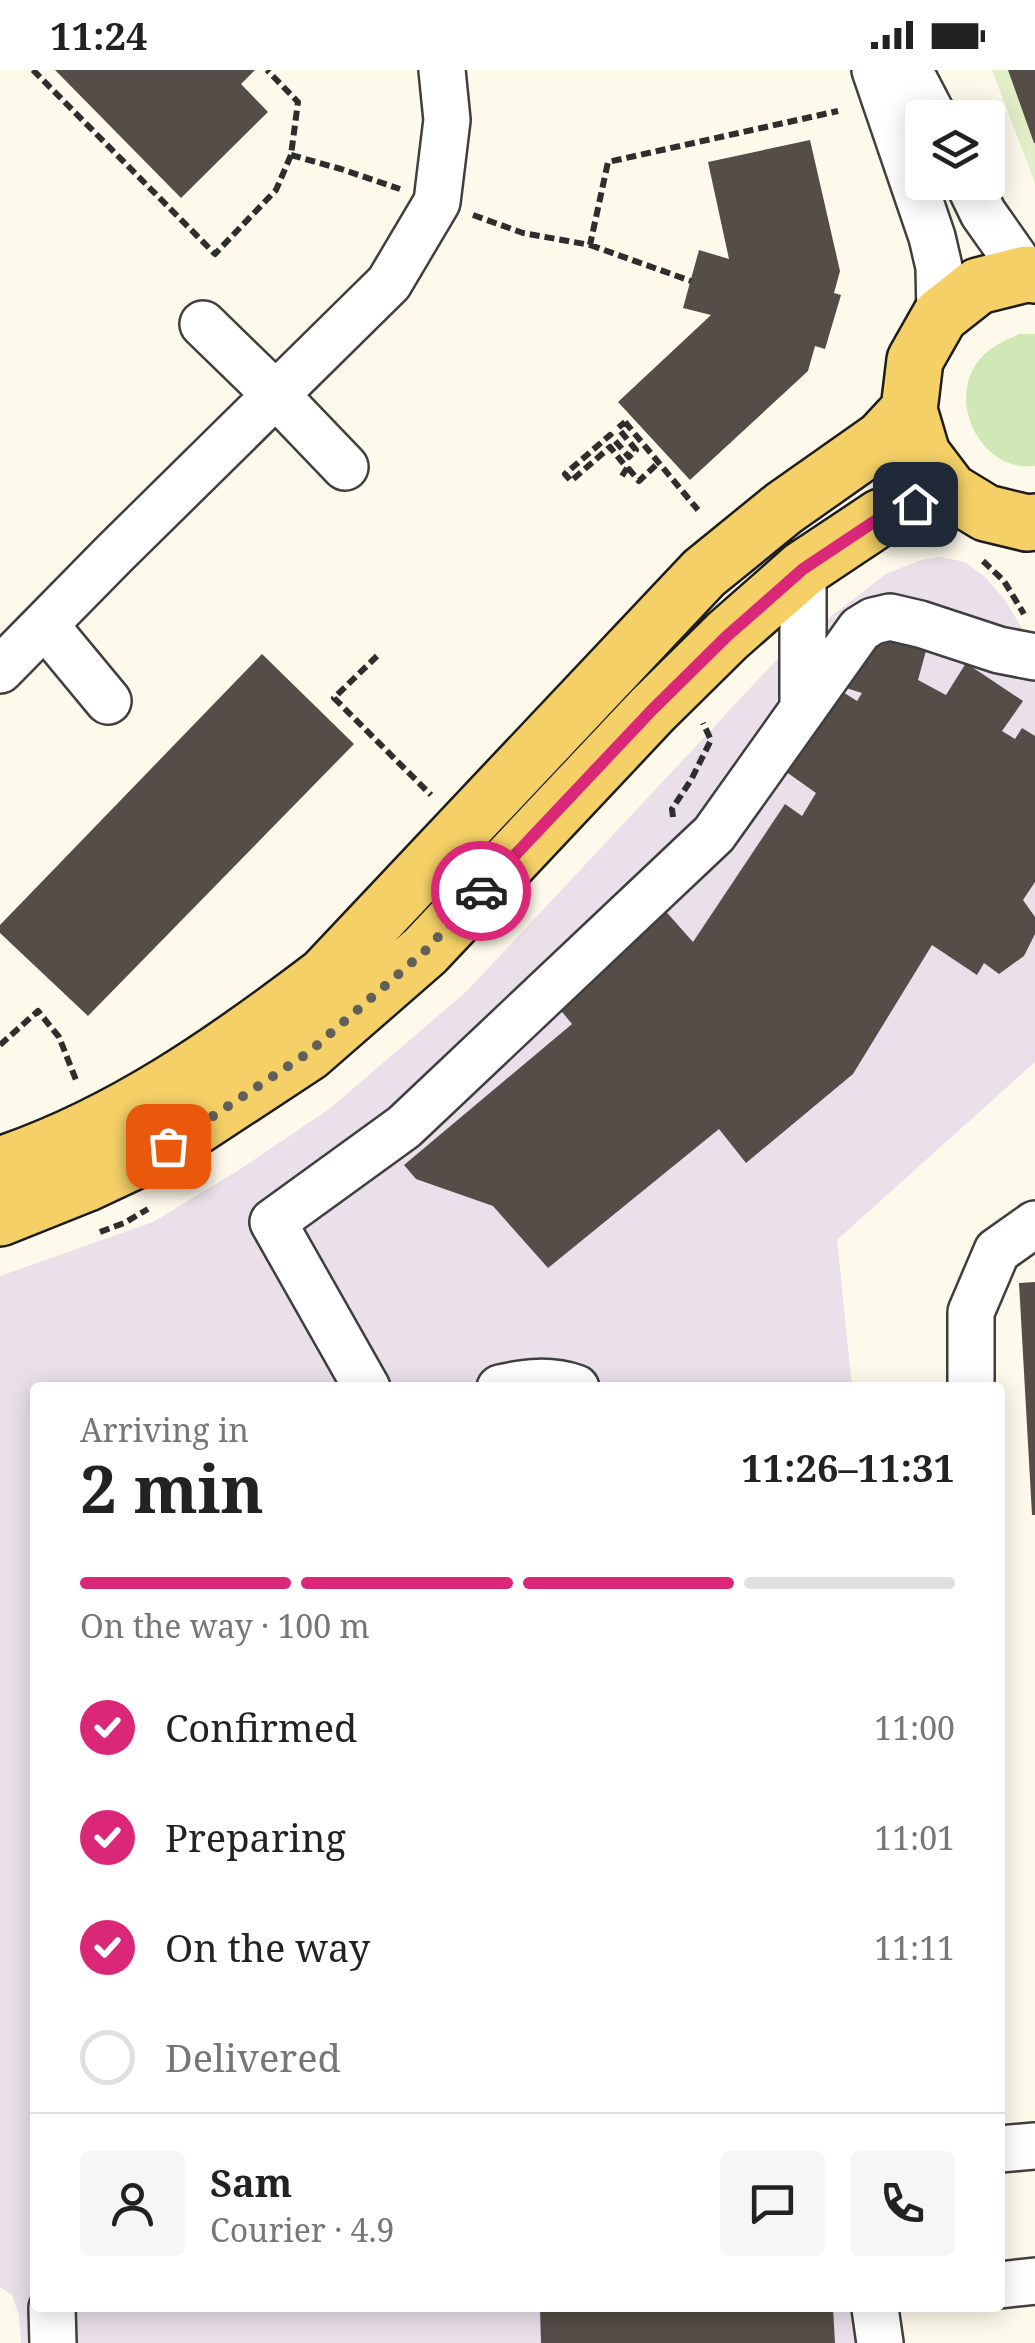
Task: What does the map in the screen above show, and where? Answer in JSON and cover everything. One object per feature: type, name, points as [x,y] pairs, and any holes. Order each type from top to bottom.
[{"type":"main road","points":[[1030,274],[978,286],[940,316],[915,360],[910,410],[922,454],[950,490],[986,513],[1032,529]]},
{"type":"main road","points":[[0,1166],[120,1114],[203,1064],[324,976],[704,574],[784,508],[882,440],[910,410]]},
{"type":"main road","points":[[0,1218],[168,1146],[308,1053],[425,951],[652,710],[803,569],[881,517],[950,490]]},
{"type":"street","points":[[0,670],[389,283],[437,202],[447,120],[442,70]]},
{"type":"street","points":[[875,70],[940,267],[940,316]]},
{"type":"street","points":[[910,70],[925,100]]},
{"type":"street","points":[[977,200],[1030,274]]},
{"type":"street","points":[[203,324],[345,466]]},
{"type":"street","points":[[803,569],[803,708]]},
{"type":"street","points":[[363,1382],[273,1222],[404,1128],[714,834],[860,628],[890,618],[1035,657]]},
{"type":"street","points":[[44,625],[108,701]]},
{"type":"street","points":[[971,1382],[971,1312],[997,1250],[1035,1224]]},
{"type":"street","points":[[526,1382],[560,1382]]},
{"type":"street","points":[[1005,2149],[1035,2146]]},
{"type":"street","points":[[1005,2284],[1035,2281]]},
{"type":"street","points":[[52,2312],[52,2343]]},
{"type":"street","points":[[876,2312],[880,2343]]},
{"type":"path","points":[[32,70],[216,254],[276,190],[291,156],[298,102],[267,70]]},
{"type":"path","points":[[590,245],[608,162],[838,112]]},
{"type":"path","points":[[291,156],[342,169],[523,232],[590,245],[691,281]]},
{"type":"path","points":[[658,463],[640,481],[610,447],[572,480],[566,474],[610,436],[628,457],[636,450],[618,428],[624,422],[698,510]]},
{"type":"path","points":[[622,476],[627,468]]},
{"type":"path","points":[[376,656],[334,698],[432,796]]},
{"type":"path","points":[[674,824],[672,810],[711,740],[702,723]]},
{"type":"path","points":[[0,1045],[38,1011],[59,1037],[76,1080]]},
{"type":"shaded area","points":[[940,557],[965,562],[984,576],[1005,600],[1035,650],[1035,1062],[837,1240],[851,1382],[30,1382],[30,2312],[892,2312],[894,2343],[21,2343],[19,2315],[12,2295],[0,2287],[0,1276],[153,1222],[329,1109],[467,991],[782,654],[886,574]]},
{"type":"green space","points":[[992,70],[1035,70],[1035,183],[1005,100]]},
{"type":"green space","points":[[1019,334],[1035,334],[1035,466],[1019,466],[989,451],[978,438],[967,406],[971,374],[980,359],[993,347]]},
{"type":"building","points":[[55,70],[255,70],[241,84],[268,112],[181,198]]},
{"type":"building","points":[[1008,70],[1035,70],[1035,143],[1034,143]]},
{"type":"building","points":[[810,140],[840,271],[834,293],[841,295],[825,349],[815,346],[808,371],[690,480],[618,402],[711,315],[683,308],[699,250],[729,259],[708,162]]},
{"type":"building","points":[[868,628],[927,647],[918,680],[946,695],[966,663],[1023,701],[1002,731],[1015,739],[1022,728],[1035,736],[1035,882],[1023,900],[1035,917],[1035,934],[1024,956],[999,974],[984,963],[977,975],[932,945],[853,1074],[746,1163],[719,1129],[548,1268],[493,1206],[416,1179],[404,1165],[572,1024],[549,996],[654,898],[693,942],[785,804],[802,816],[816,793],[785,771],[835,687],[857,701],[862,693],[846,688]]},
{"type":"building","points":[[262,654],[354,744],[88,1016],[0,933],[0,925]]},
{"type":"building","points":[[1035,1282],[1035,1515],[1032,1515],[1019,1283]]},
{"type":"building","points":[[540,2312],[833,2312],[835,2343],[541,2343]]},
{"type":"way so far","points":[[168,1146],[308,1053],[425,951],[481,891]]},
{"type":"route","points":[[481,891],[727,636],[803,569],[881,517],[915,504]]}]
